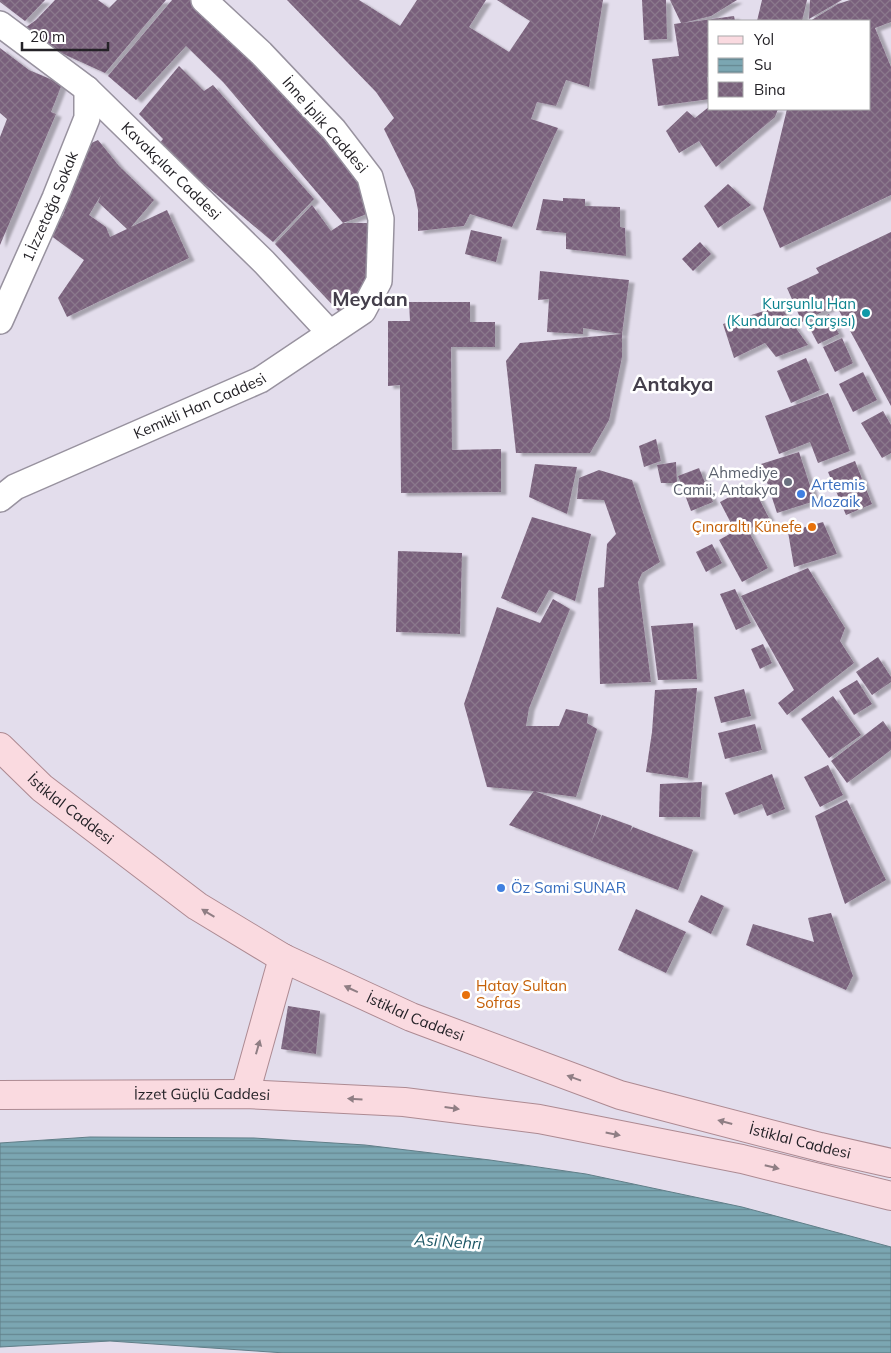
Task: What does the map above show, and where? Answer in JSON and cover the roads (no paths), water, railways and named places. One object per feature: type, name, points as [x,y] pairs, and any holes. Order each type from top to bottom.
[{"type":"main road","name":"İstiklal Caddesi","points":[[0,747],[42,788],[197,906],[283,958],[411,1017],[620,1095],[820,1147],[891,1162]]},
{"type":"main road","points":[[245,1094],[283,958]]},
{"type":"main road","name":"İzzet Güçlü Caddesi","points":[[0,1095],[245,1094],[404,1102],[539,1119],[742,1160],[891,1196]]},
{"type":"street","name":"İnne İplik Caddesi","points":[[204,0],[261,53],[334,130],[370,177],[381,219],[379,282]]},
{"type":"street","name":"Kavakçılar Caddesi","points":[[0,24],[87,89],[264,262],[330,333]]},
{"type":"street","name":"1.İzzetağa Sokak","points":[[0,322],[55,198],[87,118],[87,89]]},
{"type":"street","name":"Kemikli Han Caddesi","points":[[5,489],[260,380],[362,311],[379,282]]},
{"type":"water","name":"Asi Nehri","points":[[90,1137],[254,1138],[365,1145],[490,1160],[586,1174],[742,1207],[891,1247],[891,1353],[285,1353],[110,1341],[0,1347],[0,1143]]},
{"type":"place","name":"Kurşunlu Han (Kunduracı Çarşısı)","points":[[866,313]]},
{"type":"place","name":"Ahmediye Camii, Antakya","points":[[788,482]]},
{"type":"place","name":"Artemis Mozaik","points":[[801,494]]},
{"type":"place","name":"Çınaraltı Künefe","points":[[812,527]]},
{"type":"place","name":"Öz Sami SUNAR","points":[[501,888]]},
{"type":"place","name":"Hatay Sultan Sofras","points":[[466,995]]},
{"type":"district","name":"Meydan","points":[[370,299]]},
{"type":"district","name":"Antakya","points":[[673,384]]}]
